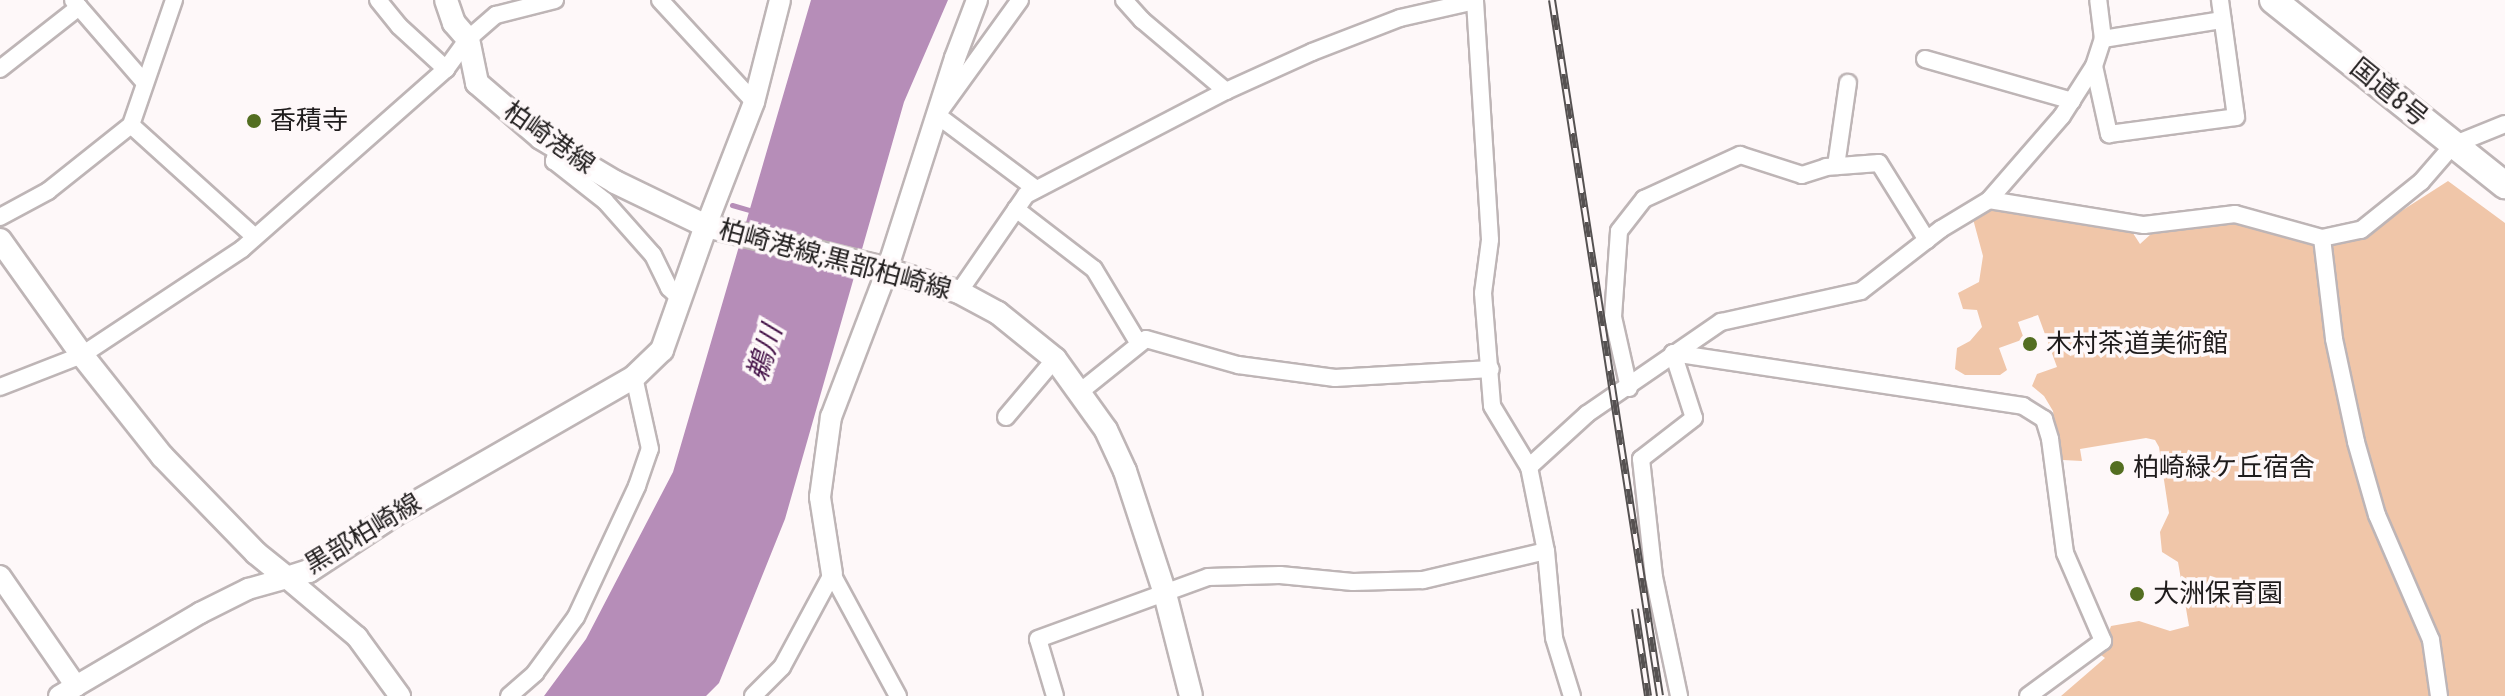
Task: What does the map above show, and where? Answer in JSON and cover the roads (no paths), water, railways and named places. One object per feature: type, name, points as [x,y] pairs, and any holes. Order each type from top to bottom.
[{"type":"highway","name":"国道8号","points":[[2273,0],[2505,185]]},
{"type":"main road","name":"柏崎港線","points":[[446,0],[454,23],[468,39],[477,83],[512,117],[615,182],[716,229]]},
{"type":"main road","name":"柏崎港線;黒部柏崎線","points":[[716,229],[881,268],[959,292],[998,313],[1055,359],[1081,391],[1106,430],[1125,471],[1164,590],[1191,696]]},
{"type":"main road","name":"黒部柏崎線","points":[[0,240],[82,355],[162,456],[256,553],[287,578],[309,571],[434,491],[634,377],[662,350],[681,299],[716,229]]},
{"type":"street","points":[[0,217],[48,191],[131,125],[174,0]]},
{"type":"street","points":[[378,0],[399,26],[446,69]]},
{"type":"street","points":[[0,387],[82,355],[255,237],[446,69],[468,39],[496,15],[537,2],[555,0]]},
{"type":"street","points":[[660,0],[754,102]]},
{"type":"street","points":[[716,229],[754,102],[780,0]]},
{"type":"street","points":[[898,696],[832,574],[820,497],[831,417],[977,0]]},
{"type":"street","points":[[937,115],[1020,0]]},
{"type":"street","points":[[1124,0],[1142,20],[1226,91]]},
{"type":"street","points":[[1529,467],[1587,414],[1721,322],[1861,291],[1927,240],[1989,200],[2072,101],[2094,66],[2103,39],[2098,0]]},
{"type":"street","points":[[2094,66],[2109,134],[2236,117],[2220,0]]},
{"type":"street","points":[[959,292],[1026,195],[1036,189],[1226,91],[1400,18],[1475,1],[1490,240],[1483,293],[1492,406],[1529,467],[1546,551],[1554,638],[1572,696]]},
{"type":"street","points":[[0,69],[76,4],[144,82]]},
{"type":"street","points":[[2103,39],[2222,20]]},
{"type":"street","points":[[1925,59],[2072,101]]},
{"type":"street","points":[[1836,166],[1848,83]]},
{"type":"street","points":[[937,115],[1036,189]]},
{"type":"street","points":[[1989,200],[2043,206],[2144,225],[2235,214],[2322,238],[2361,230],[2421,182],[2453,145],[2505,124]]},
{"type":"street","points":[[131,125],[255,237]]},
{"type":"street","points":[[558,148],[554,161],[605,201],[653,255],[669,288],[681,299]]},
{"type":"street","points":[[1629,388],[1613,317],[1619,231],[1644,199],[1740,155],[1802,175],[1836,166],[1879,163],[1927,240]]},
{"type":"street","points":[[1016,209],[1094,269],[1139,344]]},
{"type":"street","points":[[2322,238],[2334,339],[2356,442],[2377,515],[2431,640],[2439,696]]},
{"type":"street","points":[[1081,391],[1146,339],[1238,365],[1335,378],[1491,369]]},
{"type":"street","points":[[1673,353],[1694,418],[1641,459],[1654,577],[1679,696]]},
{"type":"street","points":[[1673,353],[2023,406],[2044,419],[2050,439],[2065,553],[2103,641],[2028,696]]},
{"type":"street","points":[[1006,417],[1055,359]]},
{"type":"street","points":[[509,696],[535,673],[576,617],[637,486],[650,449],[634,377]]},
{"type":"street","points":[[1055,696],[1038,639],[1164,590],[1208,577],[1280,575],[1353,582],[1423,580],[1546,551]]},
{"type":"street","points":[[753,696],[782,667],[832,574]]},
{"type":"street","points":[[0,576],[72,693],[222,601],[287,578],[357,637],[400,696]]},
{"type":"water","name":"鵜川","points":[[811,0],[948,0],[904,102],[785,519],[719,683],[706,696],[544,696],[586,639],[673,472]]},
{"type":"waterway","points":[[732,205],[753,211]]},
{"type":"railway","points":[[1552,0],[1660,696]]},
{"type":"railway","points":[[1635,609],[1648,696]]},
{"type":"place","name":"香積寺","points":[[254,121]]},
{"type":"place","name":"木村茶道美術館","points":[[2030,344]]},
{"type":"place","name":"柏崎緑ケ丘宿舎","points":[[2117,468]]},
{"type":"place","name":"大洲保育園","points":[[2137,594]]}]
